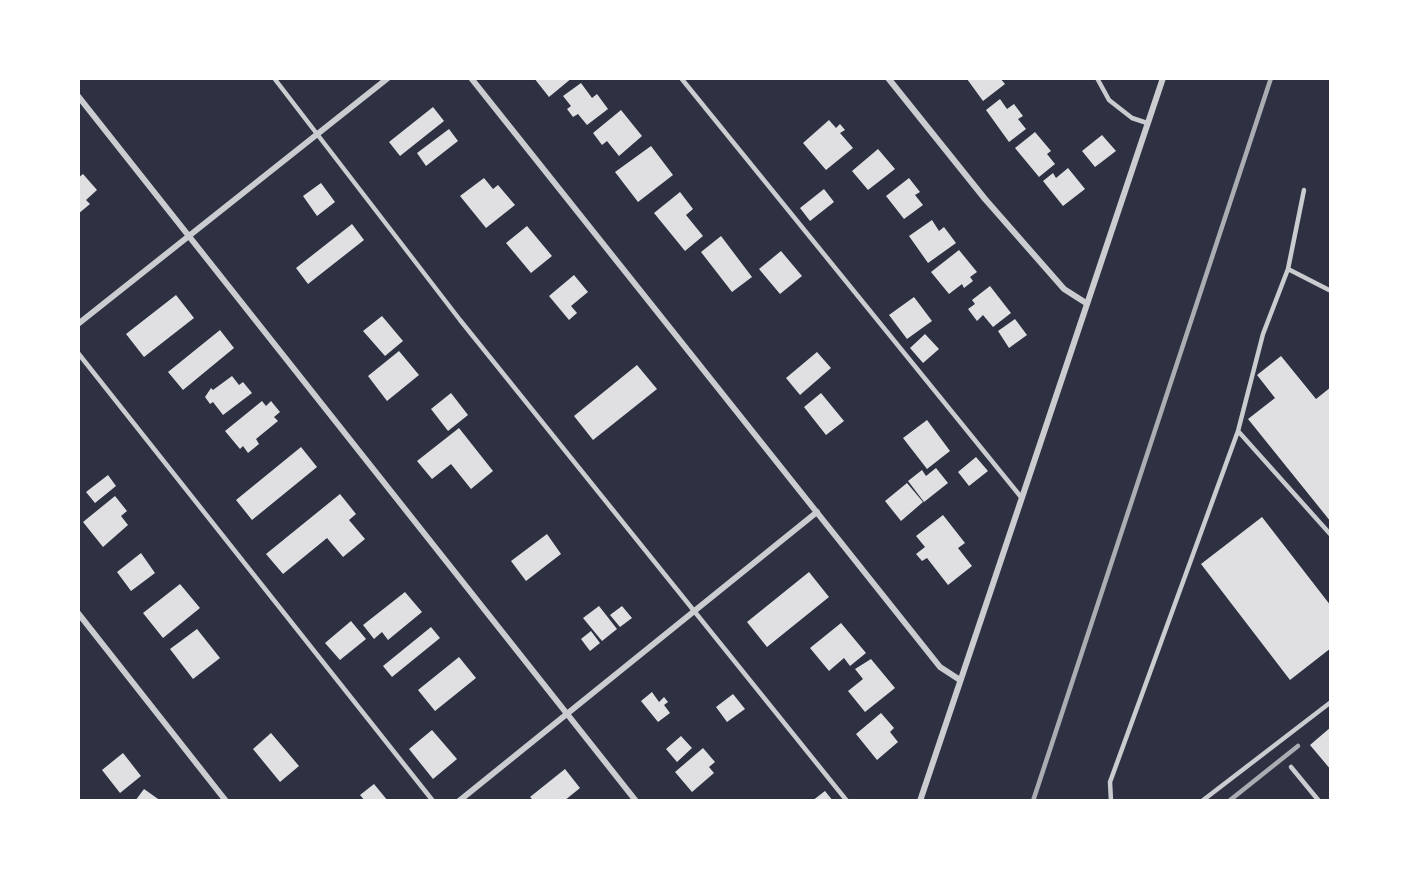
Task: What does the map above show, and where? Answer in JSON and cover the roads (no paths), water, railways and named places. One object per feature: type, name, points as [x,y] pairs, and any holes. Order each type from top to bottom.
[{"type":"street","points":[[78,324],[388,78]]},
{"type":"street","points":[[471,78],[940,667],[960,680]]},
{"type":"street","points":[[888,78],[985,199],[1056,280],[1064,289],[1086,303]]},
{"type":"street","points":[[920,801],[1163,78]]},
{"type":"street","points":[[78,96],[636,801]]},
{"type":"street","points":[[459,801],[817,512]]},
{"type":"street","points":[[78,613],[226,801]]},
{"type":"lane","points":[[274,78],[460,320],[847,801]]},
{"type":"lane","points":[[681,78],[1021,497]]},
{"type":"lane","points":[[1097,78],[1110,100],[1132,118],[1147,123]]},
{"type":"lane","points":[[1111,801],[1110,782],[1238,431],[1263,334],[1288,269],[1304,190]]},
{"type":"lane","points":[[1288,269],[1331,291]]},
{"type":"lane","points":[[78,353],[433,801]]},
{"type":"lane","points":[[1238,431],[1331,535]]},
{"type":"lane","points":[[1202,801],[1331,702]]},
{"type":"lane","points":[[1291,767],[1319,801]]},
{"type":"railway","points":[[1033,801],[1271,78]]},
{"type":"railway","points":[[1229,801],[1298,746]]}]
